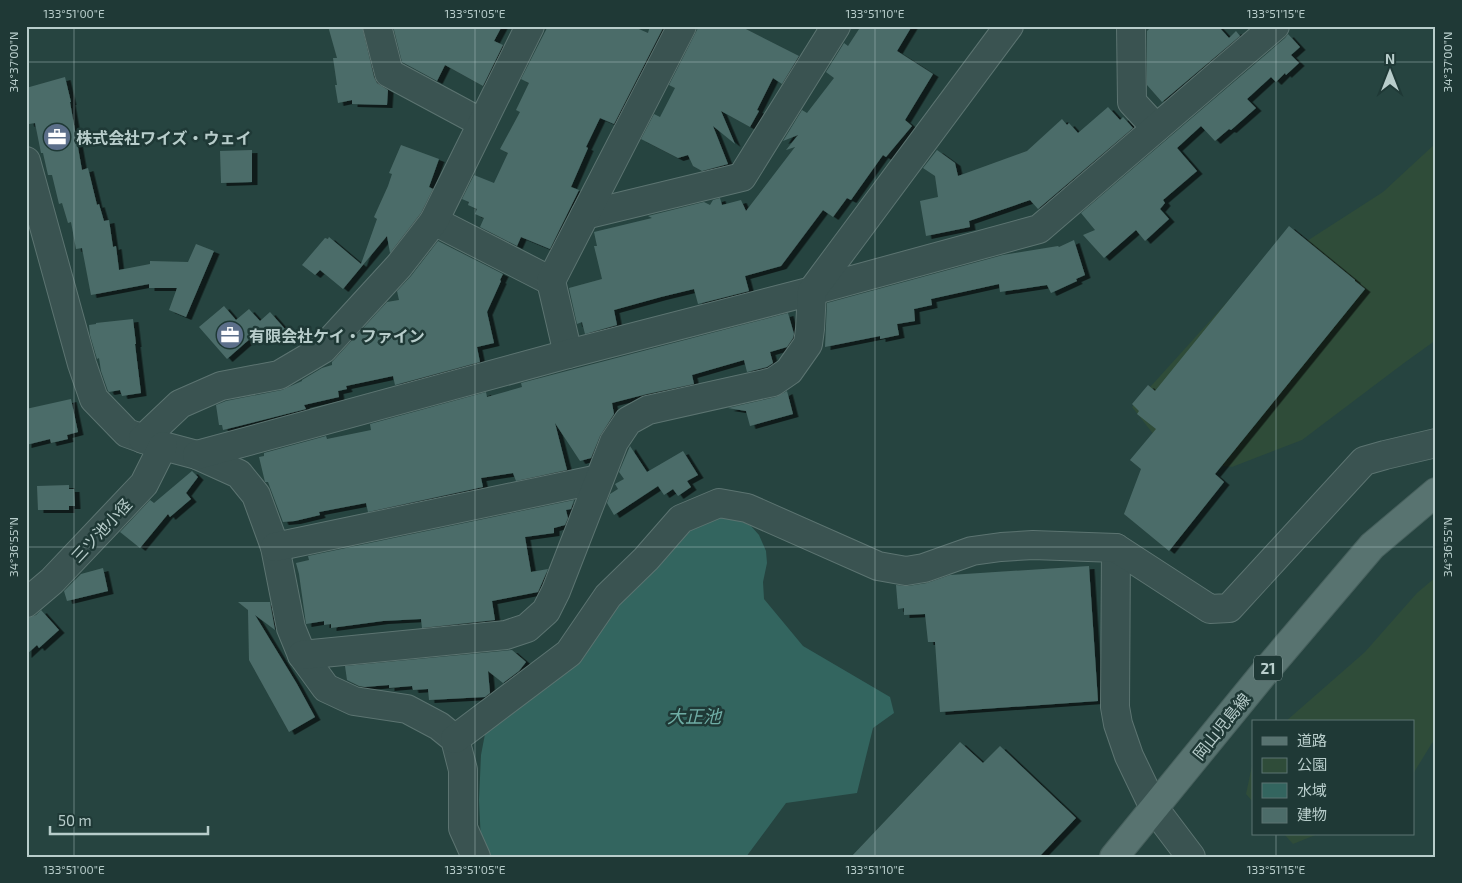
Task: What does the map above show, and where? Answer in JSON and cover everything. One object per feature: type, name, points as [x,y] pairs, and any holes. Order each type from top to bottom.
[{"type":"main road","name":"岡山児島線","points":[[1114,857],[1264,673],[1372,546],[1436,492]]},
{"type":"street","points":[[377,26],[389,73],[482,123]]},
{"type":"street","points":[[153,442],[180,404],[221,386],[279,375],[323,349],[399,266],[434,221],[530,26]]},
{"type":"street","points":[[568,354],[551,281],[682,26]]},
{"type":"street","points":[[585,215],[742,177],[836,26]]},
{"type":"street","points":[[302,655],[506,635],[527,628],[546,611],[556,591],[614,442],[628,421],[648,410],[773,382],[789,371],[808,344],[812,291],[1010,26]]},
{"type":"street","points":[[1131,26],[1132,102],[1156,128]]},
{"type":"street","points":[[197,455],[1039,229],[1275,26]]},
{"type":"street","points":[[26,161],[82,364],[94,399],[127,433],[197,455],[239,474],[256,496],[275,547],[292,628],[302,655],[326,688],[354,700],[407,708],[455,738],[463,770],[463,828],[476,857]]},
{"type":"street","points":[[434,221],[551,281]]},
{"type":"street","name":"三ツ池小径","points":[[26,603],[52,581],[144,484],[153,442]]},
{"type":"street","points":[[455,738],[569,654],[608,596],[646,559],[681,519],[719,504],[747,508],[878,566],[906,571],[924,568],[972,551],[1001,547],[1033,545],[1116,548],[1210,609],[1228,608],[1364,461],[1436,442]]},
{"type":"street","points":[[275,547],[599,479]]},
{"type":"street","points":[[1116,548],[1115,707],[1118,724],[1129,756],[1154,808],[1191,857]]},
{"type":"green space","points":[[1436,143],[1436,340],[1302,440],[1232,467],[1173,459],[1132,407],[1248,279],[1383,192]]},
{"type":"green space","points":[[1436,577],[1436,740],[1432,743],[1414,772],[1414,720],[1287,720],[1365,652],[1417,593]]},
{"type":"green space","points":[[1252,766],[1252,801],[1246,794]]},
{"type":"green space","points":[[1286,836],[1313,836],[1293,844]]},
{"type":"water","name":"大正池","points":[[728,515],[751,526],[759,535],[766,551],[767,563],[763,582],[764,599],[803,646],[890,697],[894,713],[873,728],[857,793],[786,803],[746,857],[488,857],[481,842],[479,800],[481,755],[485,734],[576,665],[615,598],[689,522]]},
{"type":"building","points":[[328,26],[362,26],[374,77],[377,83],[388,90],[387,105],[352,104],[352,100],[338,103],[333,58],[337,58]]},
{"type":"building","points":[[393,26],[502,26],[494,41],[503,45],[483,86],[445,65],[437,81],[402,62]]},
{"type":"building","points":[[548,26],[632,26],[648,33],[650,26],[664,26],[614,124],[600,118],[586,147],[588,148],[571,187],[579,190],[550,249],[521,237],[517,246],[480,227],[484,218],[475,214],[477,209],[468,205],[469,202],[462,199],[474,175],[494,183],[508,153],[500,149],[520,112],[516,110],[529,83],[521,79]]},
{"type":"building","points":[[699,26],[740,26],[799,56],[782,84],[773,78],[750,127],[721,111],[735,144],[713,126],[728,164],[702,171],[693,166],[688,155],[678,158],[641,139],[654,114],[660,117],[675,88],[669,85]]},
{"type":"building","points":[[861,26],[912,26],[897,51],[933,74],[905,120],[912,126],[886,157],[883,155],[851,200],[847,198],[833,217],[823,210],[781,266],[745,276],[749,291],[698,304],[694,289],[661,297],[614,310],[617,325],[585,334],[582,322],[577,324],[569,288],[602,279],[594,246],[597,246],[594,232],[652,218],[648,216],[704,202],[710,205],[713,200],[720,198],[722,205],[741,200],[746,211],[795,147],[786,150],[798,135],[783,141],[802,110],[807,113],[834,78],[826,72],[844,43],[848,46]]},
{"type":"building","points":[[1152,26],[1218,26],[1229,38],[1236,31],[1240,36],[1162,102],[1147,85],[1147,31]]},
{"type":"building","points":[[1288,34],[1300,47],[1291,55],[1299,63],[1276,82],[1271,77],[1247,99],[1256,108],[1231,130],[1229,129],[1215,141],[1201,126],[1177,148],[1197,171],[1163,200],[1165,203],[1160,209],[1169,219],[1145,241],[1136,230],[1104,258],[1083,235],[1095,230],[1081,213]]},
{"type":"building","points":[[65,77],[82,170],[88,168],[97,205],[99,204],[104,221],[109,220],[113,247],[116,246],[119,270],[150,264],[150,261],[188,262],[196,244],[214,251],[186,317],[169,310],[177,288],[149,288],[149,284],[91,295],[82,248],[76,249],[71,222],[68,223],[62,203],[59,204],[52,175],[48,175],[35,123],[29,124],[26,113],[26,88]]},
{"type":"building","points":[[1108,107],[1120,120],[1123,117],[1133,128],[1038,209],[1030,200],[969,221],[970,227],[926,236],[920,201],[938,197],[935,176],[923,168],[937,150],[955,163],[958,176],[1027,151],[1062,119],[1067,125],[1069,123],[1078,133]]},
{"type":"building","points":[[401,145],[439,159],[429,187],[433,189],[421,213],[390,253],[387,236],[343,289],[320,270],[315,275],[302,265],[325,238],[328,239],[329,237],[361,264],[377,219],[374,217],[388,186],[392,174],[389,173]]},
{"type":"building","points":[[252,150],[252,182],[221,183],[220,151]]},
{"type":"building","points":[[1289,226],[1365,289],[1215,474],[1224,482],[1169,551],[1124,514],[1141,469],[1130,460],[1156,429],[1137,414],[1139,411],[1132,404],[1148,385],[1155,391]]},
{"type":"building","points":[[1074,240],[1085,275],[1076,279],[1077,281],[1051,293],[1047,285],[1000,292],[999,284],[931,299],[932,305],[914,309],[915,321],[897,324],[899,335],[880,339],[880,336],[825,347],[827,303],[1003,255],[1059,247]]},
{"type":"building","points":[[438,241],[503,274],[487,312],[494,343],[477,347],[480,362],[395,385],[393,376],[346,386],[347,389],[338,391],[339,397],[304,405],[306,409],[223,430],[222,425],[219,425],[216,405],[226,401],[282,390],[302,381],[322,368],[332,365],[332,362],[387,302],[399,300],[397,291]]},
{"type":"building","name":"有限会社ケイ・ファイン","points":[[224,306],[236,320],[249,309],[260,321],[270,312],[285,329],[272,341],[261,329],[227,359],[199,327]]},
{"type":"building","points":[[788,313],[794,334],[793,338],[787,347],[770,352],[773,363],[767,367],[747,372],[744,360],[692,375],[694,384],[612,403],[614,414],[600,436],[591,458],[580,461],[555,423],[567,470],[516,481],[513,473],[481,478],[483,487],[368,512],[366,503],[319,512],[320,515],[283,522],[268,482],[265,482],[259,457],[264,456],[264,453],[326,436],[327,439],[371,430],[370,424],[486,392],[487,397],[522,387],[521,383]]},
{"type":"building","points":[[133,319],[141,393],[122,396],[120,390],[108,391],[99,358],[97,359],[90,335],[89,325]]},
{"type":"building","points":[[787,391],[793,414],[750,426],[746,411],[728,408],[776,397]]},
{"type":"building","points":[[71,399],[78,432],[67,435],[68,439],[51,443],[50,439],[26,445],[26,409]]},
{"type":"building","points":[[630,446],[647,472],[683,451],[698,475],[687,481],[691,487],[678,496],[673,489],[664,495],[658,486],[614,515],[607,503],[610,494],[618,489],[615,484],[624,479],[619,472]]},
{"type":"building","points":[[192,471],[198,477],[186,493],[191,499],[170,517],[168,514],[140,548],[120,532],[150,500],[154,503]]},
{"type":"building","points":[[69,485],[69,489],[74,489],[75,506],[69,506],[69,510],[38,510],[37,486]]},
{"type":"building","points":[[574,500],[571,509],[566,510],[568,518],[565,525],[554,528],[554,533],[525,537],[531,572],[548,569],[538,592],[492,601],[495,620],[422,628],[421,619],[383,621],[331,628],[331,624],[324,625],[324,621],[306,624],[296,563],[309,560],[308,556]]},
{"type":"building","points":[[1089,566],[1098,701],[940,712],[935,642],[928,642],[925,614],[904,615],[904,608],[898,609],[896,585],[908,586],[927,583],[950,575]]},
{"type":"building","points":[[103,568],[108,591],[67,601],[64,591],[81,574]]},
{"type":"building","points":[[238,602],[270,602],[275,630],[255,615],[315,717],[289,732],[249,660],[248,610]]},
{"type":"building","points":[[41,610],[59,630],[39,648],[37,645],[26,655],[26,618],[36,615]]},
{"type":"building","points":[[512,650],[526,662],[519,671],[503,683],[488,671],[490,693],[485,697],[429,700],[428,689],[413,690],[412,686],[389,688],[389,685],[359,686],[347,680],[345,666]]},
{"type":"building","points":[[960,742],[983,763],[1000,746],[1076,818],[1039,857],[851,857]]},
{"type":"place","name":"株式会社ワイズ・ウェイ","points":[[57,137]]},
{"type":"place","name":"有限会社ケイ・ファイン","points":[[230,335]]}]
